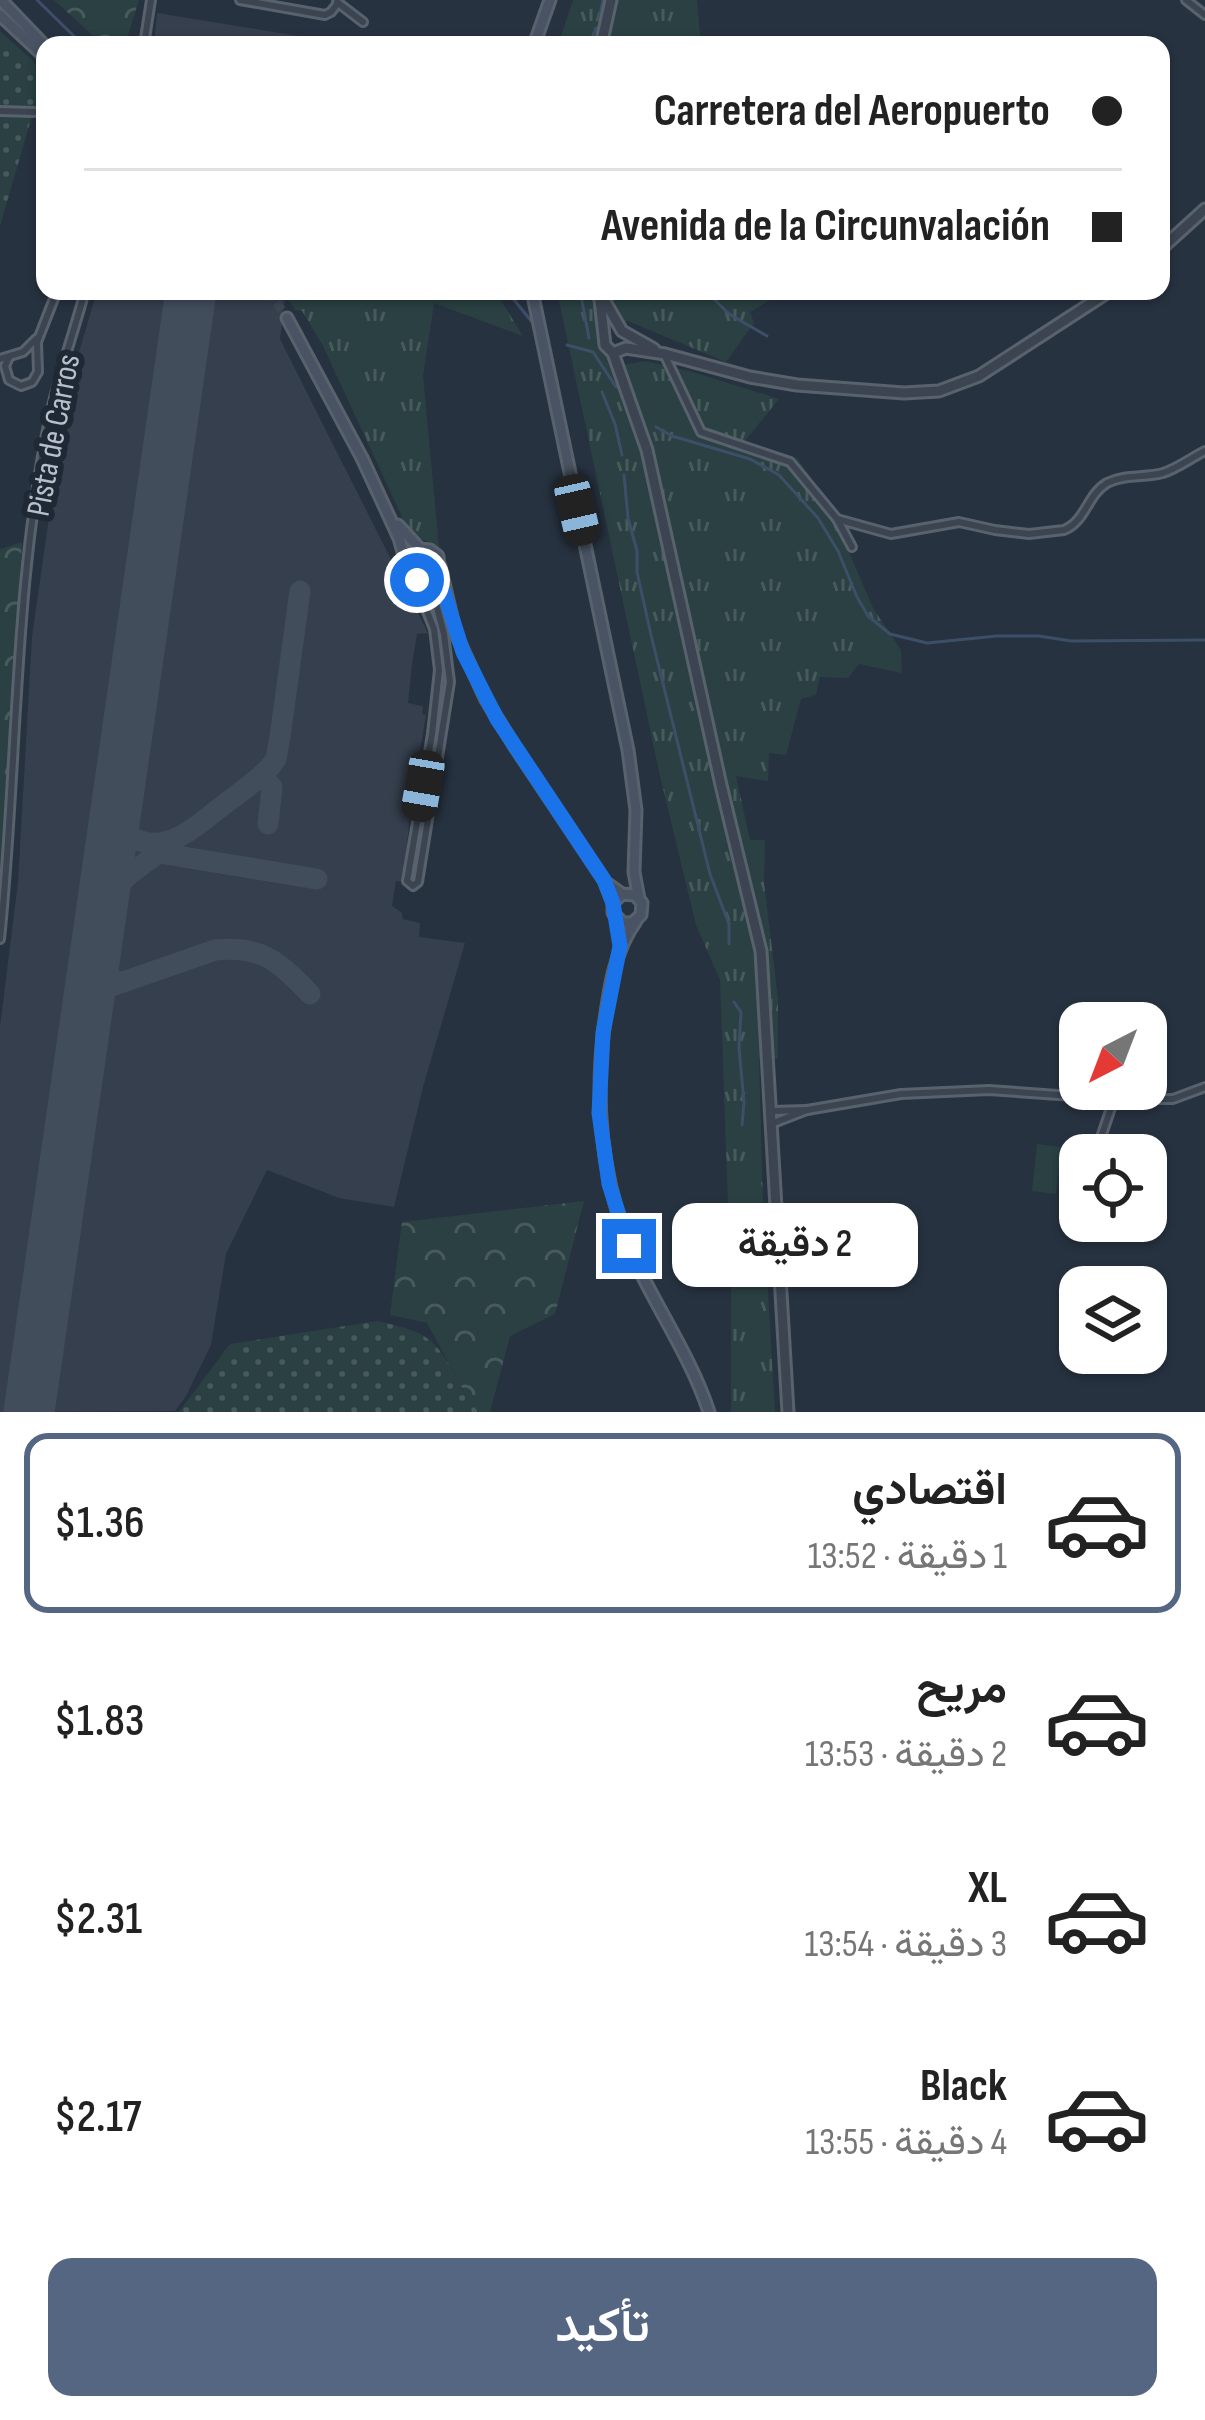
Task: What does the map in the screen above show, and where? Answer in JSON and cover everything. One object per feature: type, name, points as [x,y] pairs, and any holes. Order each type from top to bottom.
[{"type":"main road","points":[[2,0],[36,36]]},
{"type":"main road","points":[[537,36],[550,0]]},
{"type":"main road","points":[[0,14],[36,48]]},
{"type":"main road","points":[[534,300],[628,750],[636,810],[634,872],[643,911],[620,946],[606,1011],[599,1070],[601,1135],[609,1184],[636,1260],[709,1412]]},
{"type":"main road","points":[[287,318],[346,427],[413,578],[432,579],[440,566]]},
{"type":"main road","points":[[384,506],[420,549],[434,553],[463,652],[497,719],[604,880],[620,897],[639,898]]},
{"type":"main road","points":[[407,566],[412,553],[420,549]]},
{"type":"main road","points":[[432,579],[446,597]]},
{"type":"main road","points":[[620,946],[615,918],[634,872]]},
{"type":"main road","points":[[615,918],[622,923],[636,921]]},
{"type":"street","points":[[145,36],[151,0]]},
{"type":"street","points":[[240,0],[320,15],[341,3],[363,22]]},
{"type":"street","points":[[603,36],[611,0]]},
{"type":"street","points":[[1186,0],[1205,14]]},
{"type":"street","points":[[0,110],[34,112]]},
{"type":"street","points":[[1170,241],[1205,209]]},
{"type":"street","points":[[39,336],[4,364],[13,383],[29,384],[38,372],[39,336],[53,300]]},
{"type":"street","name":"Pista de Carros","points":[[0,939],[38,483],[51,410],[82,300]]},
{"type":"street","points":[[601,300],[605,345],[621,350],[664,354],[797,386],[904,393],[939,391],[979,376],[1096,300]]},
{"type":"street","points":[[604,300],[628,340],[621,350],[630,395],[664,521],[758,933],[788,1412]]},
{"type":"street","points":[[605,338],[610,332],[623,333],[664,354],[701,431],[790,462],[837,519],[852,547]]},
{"type":"street","points":[[22,352],[36,360]]},
{"type":"street","points":[[837,519],[891,534],[959,522],[1029,534],[1064,530],[1082,518],[1092,498],[1111,481],[1167,471],[1205,451]]},
{"type":"street","points":[[413,578],[437,643],[438,680],[407,881],[413,886],[418,882],[450,674],[432,579]]},
{"type":"street","points":[[434,716],[446,718]]},
{"type":"street","points":[[425,773],[435,775]]},
{"type":"street","points":[[415,833],[426,834]]},
{"type":"street","points":[[1167,1099],[1205,1087]]},
{"type":"street","points":[[771,1111],[901,1094],[989,1090],[1059,1095]]},
{"type":"street","points":[[771,1124],[807,1109]]},
{"type":"shaded area","points":[[157,13],[298,36],[155,36]]},
{"type":"shaded area","points":[[94,300],[285,300],[280,339],[428,633],[417,634],[412,665],[408,703],[423,706],[426,715],[403,882],[396,881],[392,906],[403,919],[420,923],[419,937],[465,943],[394,1207],[339,1198],[267,1170],[226,1254],[211,1345],[175,1411],[0,1412],[0,1027],[18,882],[32,637],[60,440],[54,437]]},
{"type":"green space","points":[[54,0],[139,0],[128,36],[93,36]]},
{"type":"green space","points":[[573,0],[697,0],[700,36],[561,36]]},
{"type":"green space","points":[[0,31],[36,66],[36,102],[0,226]]},
{"type":"green space","points":[[288,300],[501,300],[523,336],[434,303],[423,376],[439,547],[417,537],[404,521],[322,344],[302,311],[295,310]]},
{"type":"green space","points":[[559,300],[770,300],[750,312],[754,323],[726,362],[628,321],[599,323],[611,367],[645,361],[779,399],[744,442],[797,458],[832,508],[850,521],[846,545],[873,608],[901,650],[902,673],[859,664],[848,678],[820,677],[816,695],[801,699],[786,755],[769,753],[768,781],[736,776],[750,840],[765,840],[764,882],[778,999],[778,1059],[759,1058],[775,1412],[731,1412],[720,980],[696,925]]},
{"type":"green space","points":[[22,542],[8,797],[0,870],[0,549]]},
{"type":"green space","points":[[1037,1144],[1059,1147],[1056,1194],[1032,1191]]},
{"type":"green space","points":[[584,1201],[555,1314],[510,1336],[490,1412],[479,1412],[427,1323],[390,1315],[402,1222]]},
{"type":"green space","points":[[377,1321],[417,1333],[434,1344],[479,1412],[179,1412],[230,1344]]},
{"type":"waterway","points":[[37,0],[74,36]]},
{"type":"waterway","points":[[599,19],[603,0]]},
{"type":"waterway","points":[[593,36],[596,28]]},
{"type":"waterway","points":[[514,300],[532,322]]},
{"type":"waterway","points":[[582,300],[589,338]]},
{"type":"waterway","points":[[715,300],[767,336]]},
{"type":"waterway","points":[[567,345],[593,352],[616,387]]},
{"type":"waterway","points":[[602,392],[622,455]]},
{"type":"waterway","points":[[656,427],[750,459],[779,475],[818,518],[868,616],[890,634],[927,643],[997,636],[1205,640]]},
{"type":"waterway","points":[[624,475],[651,635],[710,874],[729,924],[729,944]]},
{"type":"waterway","points":[[734,1002],[741,1012],[742,1125]]},
{"type":"taxiway","points":[[117,803],[130,835],[140,841],[164,842],[196,826],[270,767],[280,737],[300,591]]},
{"type":"taxiway","points":[[257,780],[264,779],[272,787],[268,824]]},
{"type":"taxiway","points":[[102,907],[122,881],[167,847]]},
{"type":"taxiway","points":[[159,853],[317,879]]},
{"type":"taxiway","points":[[86,1017],[91,1002],[106,988],[215,950],[245,950],[269,958],[310,994]]},
{"type":"taxiway","points":[[94,962],[104,978],[119,982]]},
{"type":"runway","points":[[29,1412],[190,300]]},
{"type":"tunnel","points":[[275,300],[287,318]]},
{"type":"route","points":[[417,580],[434,578],[444,592],[456,634],[485,698],[611,895],[620,946],[603,1033],[599,1113],[609,1184],[629,1246]]}]
